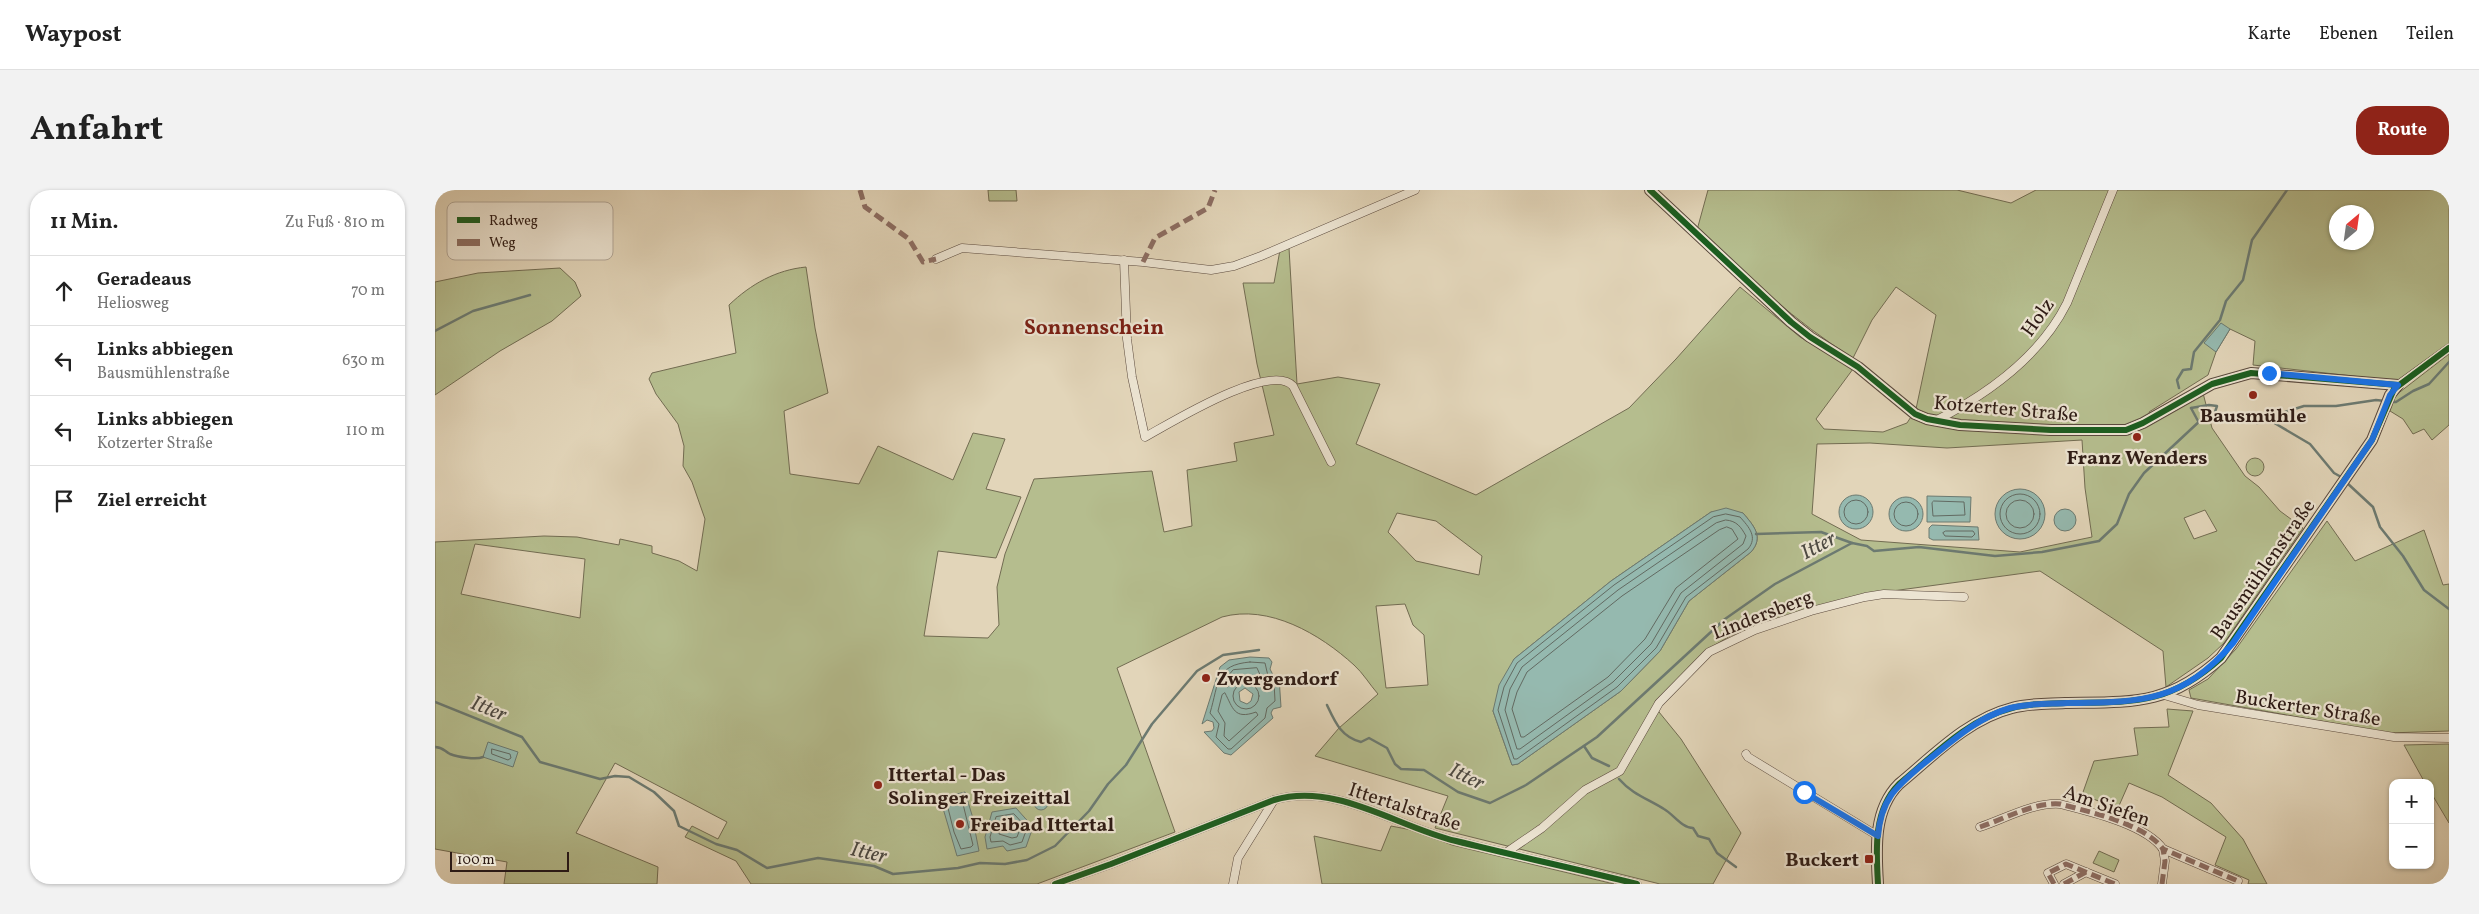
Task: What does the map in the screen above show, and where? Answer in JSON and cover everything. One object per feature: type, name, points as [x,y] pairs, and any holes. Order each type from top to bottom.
[{"type":"street","points":[[936,258],[962,248],[1124,260],[1211,270],[1234,266],[1415,190]]},
{"type":"street","name":"Kotzerter Straße","points":[[1651,190],[1791,322],[1810,337],[1858,367],[1915,414],[1935,420],[2002,428],[2111,431],[2134,428],[2212,384],[2238,375],[2269,373],[2398,385]]},
{"type":"street","name":"Holz","points":[[1935,420],[2003,378],[2041,345],[2059,319],[2067,303],[2113,190]]},
{"type":"street","points":[[1124,260],[1127,339],[1132,377],[1145,437],[1228,393],[1261,381],[1284,381],[1293,386],[1331,462]]},
{"type":"street","points":[[2398,385],[2449,348]]},
{"type":"street","name":"Bausmühlenstraße","points":[[1878,884],[1878,836],[1881,814],[1895,788],[1964,731],[1989,716],[2012,708],[2034,704],[2131,702],[2164,695],[2201,674],[2221,658],[2372,440],[2388,400],[2398,385]]},
{"type":"street","name":"Lindersberg","points":[[1507,852],[1542,828],[1585,790],[1620,771],[1659,703],[1709,652],[1755,630],[1792,617],[1865,597],[1884,594],[1964,597]]},
{"type":"street","name":"Buckerter Straße","points":[[2164,695],[2198,705],[2394,737],[2449,738]]},
{"type":"street","points":[[1746,754],[1775,775],[1878,836]]},
{"type":"street","name":"Ittertalstraße","points":[[1055,884],[1274,800],[1302,796],[1334,800],[1363,807],[1454,841],[1637,884]]},
{"type":"street","points":[[1233,884],[1238,858],[1274,800]]},
{"type":"street","name":"Am Siefen","points":[[1980,828],[2050,803],[2060,804],[2137,829],[2153,837],[2163,850],[2165,861],[2162,884]]},
{"type":"street","name":"Am Siefen","points":[[2163,850],[2238,880]]},
{"type":"street","points":[[2054,884],[2048,873],[2066,864],[2115,884]]},
{"type":"street","points":[[2064,884],[2086,872]]},
{"type":"green space","points":[[988,190],[1016,190],[1017,201],[989,201]]},
{"type":"green space","points":[[1708,190],[1957,190],[2011,203],[2036,190],[2449,190],[2449,344],[2398,381],[2253,365],[2255,341],[2230,329],[2216,352],[2208,375],[2149,412],[2153,422],[2203,393],[2212,428],[2245,476],[2259,487],[2280,511],[2303,528],[2224,643],[2208,658],[2166,687],[2163,651],[2040,571],[1855,596],[1730,636],[1707,650],[1655,701],[1659,712],[1681,739],[1741,833],[1713,884],[1660,884],[1435,828],[1448,796],[1315,756],[1339,728],[1378,694],[1357,668],[1326,643],[1293,624],[1275,618],[1240,614],[1222,617],[1117,668],[1175,832],[1037,884],[751,884],[736,861],[685,837],[692,826],[718,839],[727,822],[615,763],[576,833],[658,867],[657,884],[504,884],[507,862],[435,849],[435,542],[544,536],[577,537],[619,545],[620,539],[652,546],[652,553],[679,561],[697,571],[705,519],[692,482],[683,466],[684,446],[678,424],[656,394],[649,379],[652,373],[736,353],[729,305],[755,285],[774,275],[806,267],[815,328],[828,393],[784,411],[790,474],[859,484],[878,446],[953,480],[973,433],[1005,439],[986,489],[1021,497],[996,558],[938,551],[924,636],[988,638],[999,625],[997,587],[1005,554],[1034,479],[1152,471],[1164,532],[1192,526],[1187,470],[1237,461],[1234,443],[1274,435],[1257,364],[1243,283],[1274,283],[1280,250],[1289,248],[1297,384],[1338,377],[1380,384],[1356,444],[1476,495],[1629,408],[1676,359],[1740,287],[1800,337],[1853,369],[1816,419],[1824,429],[1883,432],[1907,423],[1916,409],[1936,315],[1896,287],[1872,320],[1853,358],[1791,314],[1697,230]],"holes":[[[2082,440],[2085,488],[2092,537],[2020,552],[1861,540],[1812,514],[1817,444],[1870,443],[1947,448]],[[2205,510],[2217,531],[2194,539],[2184,518]],[[1711,512],[1743,513],[1756,532],[1757,541],[1751,552],[1689,601],[1660,651],[1621,691],[1518,764],[1512,765],[1493,711],[1514,659],[1611,581]],[[1397,513],[1436,521],[1482,556],[1479,575],[1416,561],[1388,532]],[[475,544],[585,559],[580,618],[461,594]],[[1405,604],[1413,625],[1424,635],[1428,685],[1386,688],[1376,606]]]},
{"type":"green space","points":[[560,268],[575,282],[581,296],[552,321],[500,351],[435,395],[435,282],[478,273]]},
{"type":"green space","points":[[2449,354],[2449,425],[2432,440],[2424,429],[2413,434],[2403,419],[2390,411],[2396,395]]},
{"type":"green space","points":[[2255,458],[2261,461],[2264,467],[2261,473],[2255,476],[2249,473],[2246,467],[2249,461]]},
{"type":"green space","points":[[2327,521],[2355,561],[2424,530],[2443,585],[2449,584],[2449,731],[2388,733],[2191,698],[2189,690],[2208,679],[2236,649]]},
{"type":"green space","points":[[2167,709],[2193,711],[2168,775],[2211,803],[2243,839],[2267,884],[2248,884],[2249,880],[2215,865],[2226,837],[2162,797],[2129,783],[2118,808],[2082,795],[2094,761],[2138,755],[2134,728],[2169,727]]},
{"type":"green space","points":[[2449,744],[2449,823],[2434,798],[2434,779],[2423,779],[2404,745]]},
{"type":"green space","points":[[1391,826],[1417,831],[1452,845],[1614,884],[1322,884],[1314,836],[1381,851]]},
{"type":"green space","points":[[2099,851],[2119,860],[2114,872],[2093,863]]},
{"type":"water","points":[[2221,323],[2230,329],[2216,352],[2204,343]]},
{"type":"water","points":[[2025,489],[2038,496],[2044,504],[2044,524],[2038,532],[2030,538],[2015,539],[2002,532],[1996,524],[1995,509],[2002,496],[2010,490]]},
{"type":"water","points":[[1856,495],[1863,496],[1868,500],[1872,505],[1872,519],[1868,524],[1863,528],[1856,529],[1849,528],[1844,524],[1840,519],[1839,512],[1840,505],[1844,500],[1849,496]]},
{"type":"water","points":[[1927,496],[1971,497],[1970,522],[1927,522]]},
{"type":"water","points":[[1906,497],[1913,498],[1918,502],[1922,507],[1922,521],[1918,526],[1913,530],[1906,531],[1899,530],[1894,526],[1890,521],[1889,514],[1890,507],[1894,502],[1899,498]]},
{"type":"water","points":[[1726,508],[1743,513],[1754,527],[1757,541],[1751,552],[1689,601],[1660,651],[1621,691],[1518,764],[1512,765],[1493,711],[1499,685],[1514,659],[1611,581],[1711,512]]},
{"type":"water","points":[[2065,509],[2073,512],[2076,520],[2073,528],[2065,531],[2057,528],[2054,520],[2057,512]]},
{"type":"water","points":[[1932,525],[1978,527],[1979,540],[1933,540],[1929,538],[1929,528]]},
{"type":"water","points":[[1250,657],[1269,658],[1272,662],[1270,669],[1273,675],[1279,677],[1281,707],[1273,709],[1271,713],[1273,718],[1231,755],[1224,753],[1204,732],[1212,731],[1214,728],[1213,722],[1207,720],[1202,724],[1220,667],[1229,660]],"holes":[[[1245,688],[1253,694],[1251,701],[1247,704],[1240,701],[1239,692]]]},
{"type":"water","points":[[488,742],[518,752],[513,767],[483,757]]},
{"type":"water","name":"Freibad Ittertal","points":[[965,792],[972,815],[979,851],[957,856],[940,798]]},
{"type":"water","points":[[1038,796],[1044,796],[1048,803],[1044,810],[1038,810],[1034,806],[1034,800]]},
{"type":"water","points":[[1016,808],[1033,827],[1026,847],[1007,851],[1003,846],[987,849],[985,837],[992,812]]},
{"type":"waterway","points":[[2179,388],[2177,380],[2183,370],[2191,369],[2194,352],[2220,320],[2226,301],[2243,280],[2252,240],[2287,190]]},
{"type":"waterway","points":[[435,331],[473,311],[530,295]]},
{"type":"waterway","name":"Itter","points":[[2391,402],[2396,402],[2413,391],[2429,384],[2449,362]]},
{"type":"waterway","name":"Itter","points":[[1327,705],[1339,728],[1344,733],[1354,740],[1361,742],[1369,738],[1387,748],[1395,764],[1401,769],[1424,770],[1458,792],[1490,803],[1526,785],[1597,737],[1725,619],[1775,584],[1852,543],[1867,546],[1874,551],[1919,547],[1995,556],[2042,552],[2099,541],[2117,524],[2129,494],[2144,473],[2203,418],[2215,419],[2240,416],[2257,423],[2271,421],[2285,412],[2304,406],[2336,406],[2376,400],[2385,401]]},
{"type":"waterway","points":[[2191,408],[2209,405],[2217,406],[2213,418]]},
{"type":"waterway","points":[[2191,408],[2198,421]]},
{"type":"waterway","points":[[2271,421],[2310,444],[2334,473],[2343,478]]},
{"type":"waterway","points":[[2346,482],[2373,507],[2380,527],[2403,556],[2424,590],[2449,609]]},
{"type":"waterway","points":[[1756,534],[1821,532],[1852,543]]},
{"type":"waterway","name":"Itter","points":[[435,702],[522,737],[540,762],[600,779],[615,776],[629,777],[654,792],[674,811],[679,826],[716,844],[737,850],[767,868],[818,858],[874,866],[893,874],[958,868],[980,863],[1005,864],[1027,860],[1055,846],[1089,811],[1108,784],[1126,765],[1152,724],[1197,671],[1223,655],[1259,650]]},
{"type":"waterway","points":[[1584,746],[1592,758],[1609,766]]},
{"type":"waterway","points":[[435,747],[458,756],[483,757]]},
{"type":"waterway","points":[[1619,779],[1635,792],[1667,811],[1685,826],[1693,828],[1698,836],[1709,839],[1717,853],[1736,867]]},
{"type":"marked path","points":[[860,190],[865,207],[909,239],[923,262],[936,259]]},
{"type":"marked path","points":[[1143,262],[1155,238],[1208,208],[1215,190]]},
{"type":"marked path","points":[[1980,827],[2030,808],[2060,804],[2101,815],[2130,826],[2155,840],[2163,849]]},
{"type":"marked path","points":[[2162,884],[2165,861],[2163,849],[2238,881]]},
{"type":"marked path","points":[[2054,884],[2048,873],[2066,864],[2115,884]]},
{"type":"marked path","points":[[2064,884],[2086,872]]},
{"type":"cycle path","points":[[1650,190],[1791,322],[1810,337],[1858,367],[1915,414],[1927,419],[1960,425],[2051,430],[2126,430],[2143,423],[2212,384],[2251,373],[2398,385]]},
{"type":"cycle path","points":[[1878,884],[1877,844],[1880,818],[1884,806],[1899,784],[1966,729],[1996,713],[2025,705],[2130,701],[2166,693],[2202,674],[2221,658],[2372,440],[2394,389],[2449,348]]},
{"type":"cycle path","points":[[1055,884],[1274,800],[1297,796],[1321,797],[1344,801],[1456,841],[1637,884]]},
{"type":"place","name":"Bausmühle","points":[[2253,395]]},
{"type":"place","name":"Franz Wenders","points":[[2137,437]]},
{"type":"place","name":"Zwergendorf","points":[[1206,678]]},
{"type":"place","name":"Ittertal - Das Solinger Freizeittal","points":[[878,785]]},
{"type":"place","name":"Freibad Ittertal","points":[[960,824]]},
{"type":"place","name":"Buckert","points":[[1869,859]]},
{"type":"district","name":"Sonnenschein","points":[[1094,327]]},
{"type":"route","points":[[1804,792],[1878,836],[1881,814],[1895,788],[1980,720],[2012,708],[2034,704],[2131,702],[2164,695],[2188,683],[2221,658],[2372,440],[2390,395],[2398,385],[2269,373]]}]
